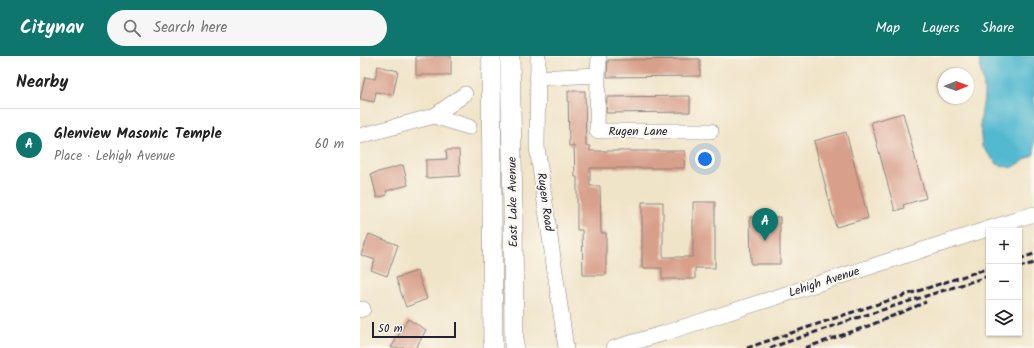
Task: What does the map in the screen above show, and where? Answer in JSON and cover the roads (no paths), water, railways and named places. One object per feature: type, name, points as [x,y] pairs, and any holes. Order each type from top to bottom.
[{"type":"main road","name":"East Lake Avenue","points":[[491,56],[493,348]]},
{"type":"main road","name":"East Lake Avenue","points":[[510,56],[514,348]]},
{"type":"street","name":"Rugen Road","points":[[538,56],[537,147],[566,348]]},
{"type":"street","name":"Rugen Lane","points":[[599,56],[597,131],[711,131]]},
{"type":"street","points":[[537,78],[598,75]]},
{"type":"street","points":[[360,136],[434,116],[465,94]]},
{"type":"street","points":[[434,116],[469,127]]},
{"type":"street","name":"Lehigh Avenue","points":[[614,348],[665,333],[1034,214]]},
{"type":"water","points":[[979,56],[1034,56],[1034,154],[1012,168],[997,164],[982,147],[980,125],[984,85]]},
{"type":"railway","points":[[1022,258],[1034,254]]},
{"type":"railway","points":[[1022,266],[1034,263]]},
{"type":"railway","points":[[747,348],[986,269]]},
{"type":"railway","points":[[770,348],[844,322],[986,277]]},
{"type":"railway","points":[[805,348],[871,325],[926,302]]},
{"type":"place","name":"Glenview Masonic Temple","points":[[765,241]]}]
